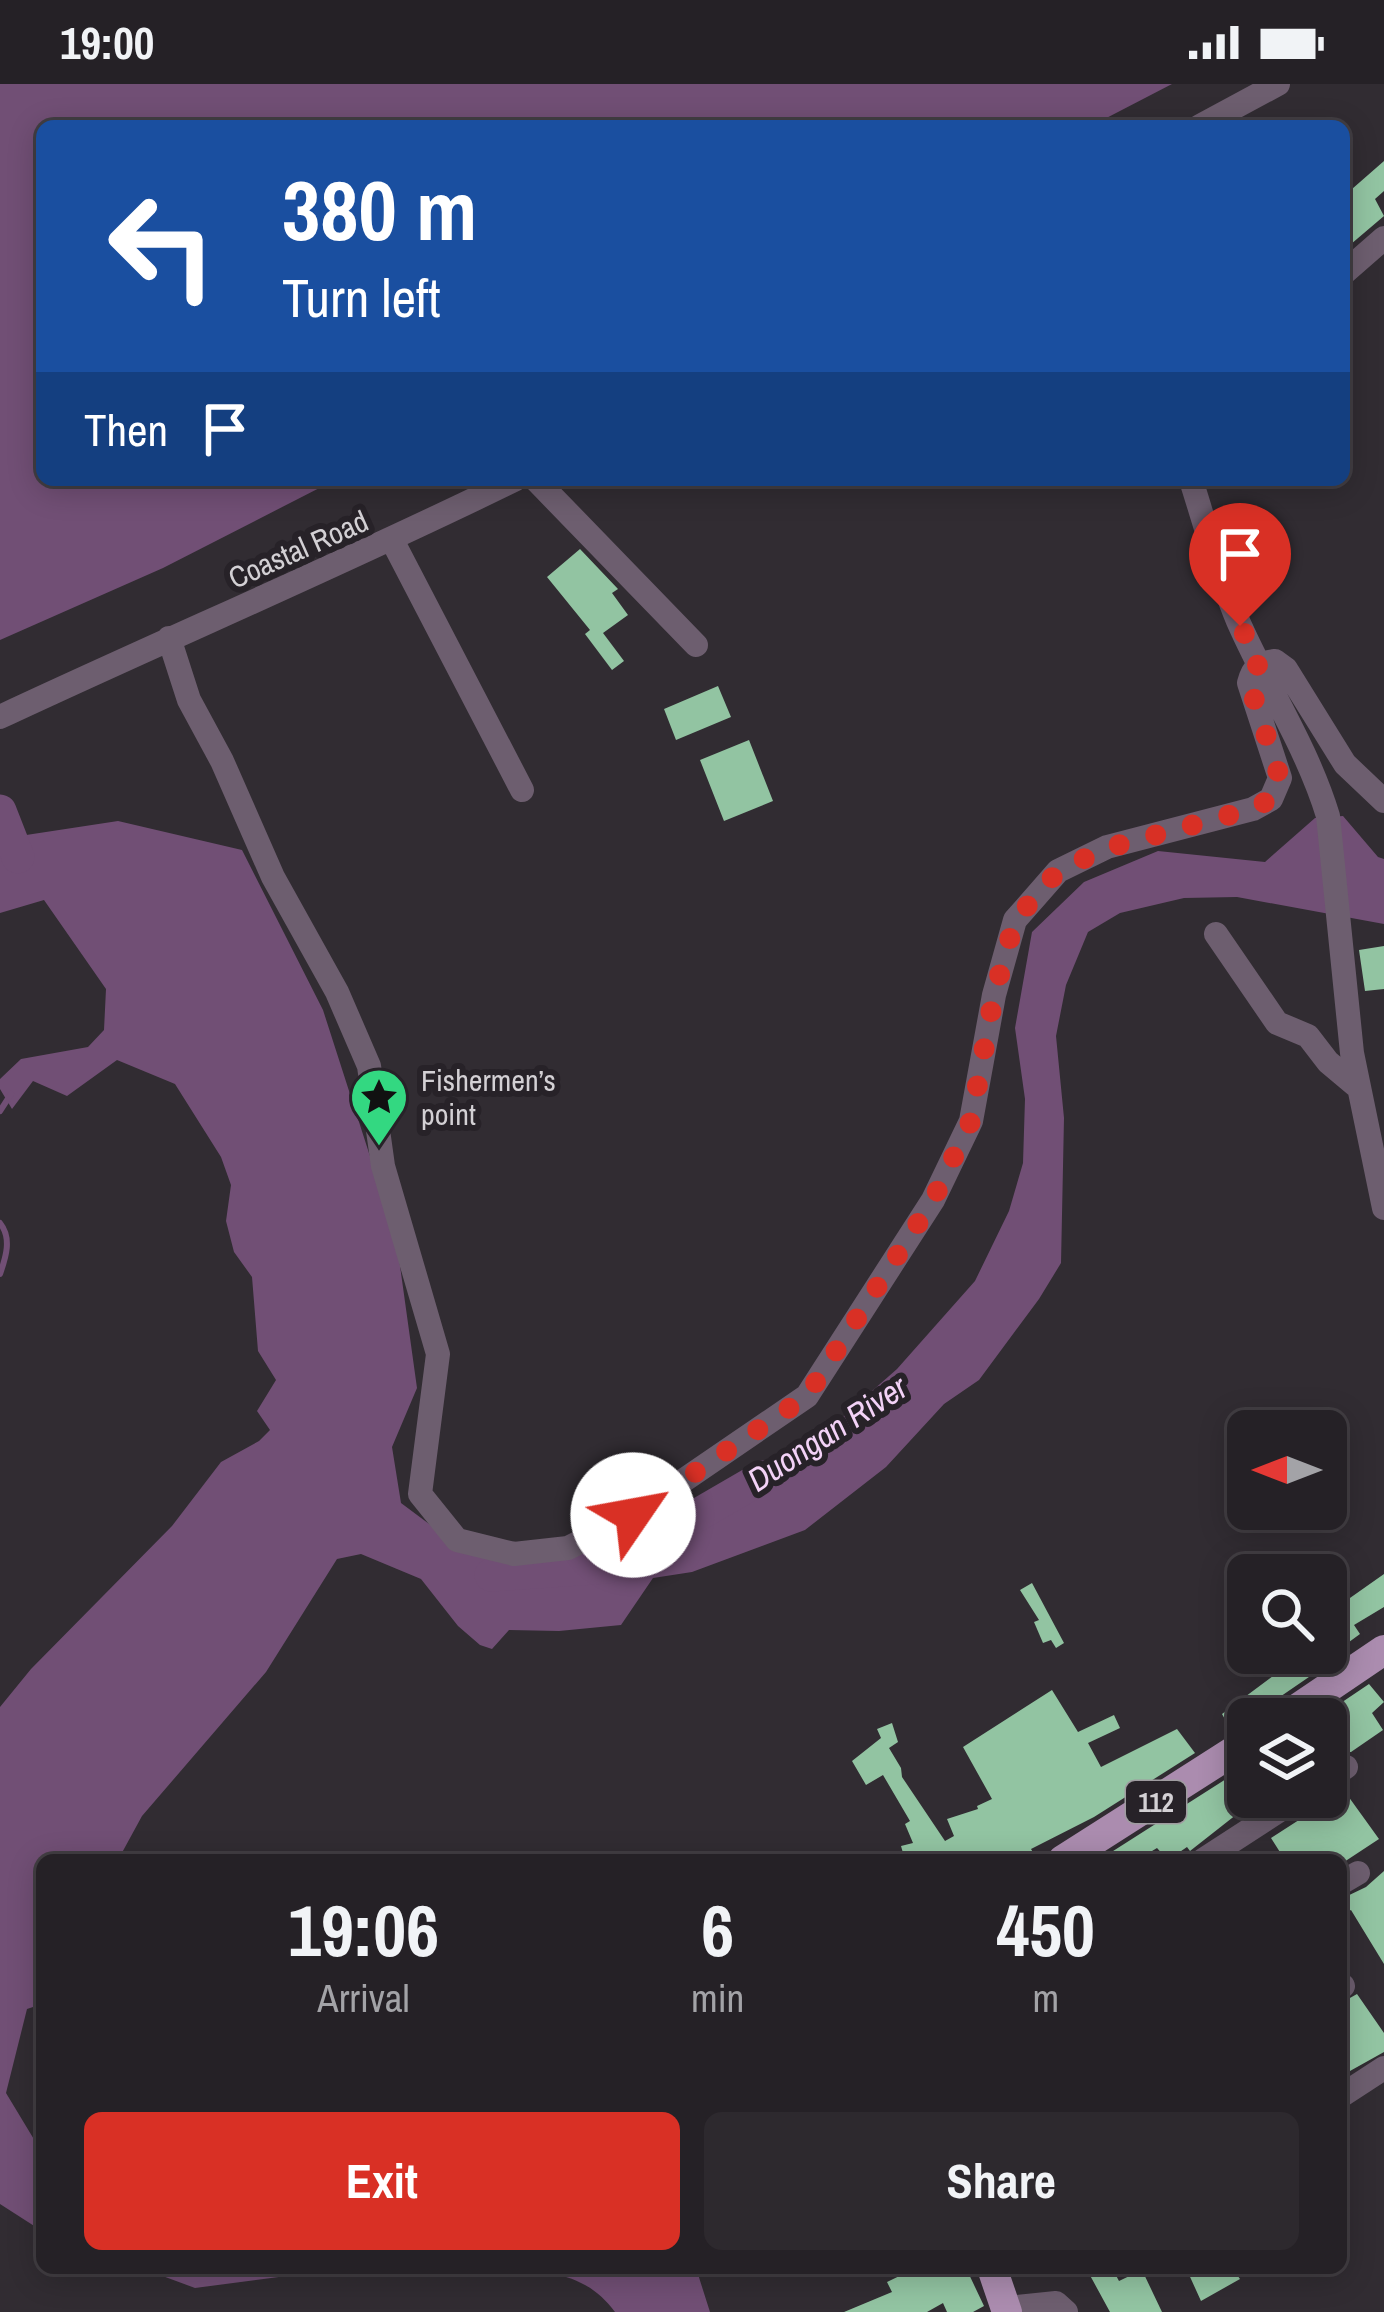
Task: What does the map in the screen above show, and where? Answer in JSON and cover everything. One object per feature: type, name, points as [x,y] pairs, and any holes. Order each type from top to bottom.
[{"type":"main road","points":[[1313,1698],[1384,1650]]},
{"type":"main road","name":"112","points":[[1072,1854],[1227,1755]]},
{"type":"main road","points":[[994,2274],[1008,2310]]},
{"type":"street","points":[[1211,120],[1278,84]]},
{"type":"street","points":[[1350,267],[1384,238]]},
{"type":"street","name":"Coastal Road","points":[[0,717],[502,486]]},
{"type":"street","points":[[542,486],[696,645]]},
{"type":"street","points":[[1198,486],[1220,574],[1240,626],[1318,784],[1328,816],[1336,925],[1359,1088],[1384,1208]]},
{"type":"street","points":[[392,540],[522,790]]},
{"type":"street","points":[[169,638],[189,700],[222,761],[273,877],[337,992],[369,1066],[383,1166],[437,1354],[420,1494],[457,1540],[514,1554],[568,1548],[633,1515],[807,1396],[933,1200],[971,1121],[994,995],[1015,920],[1058,871],[1107,848],[1252,809],[1271,799],[1280,778],[1249,683],[1252,670],[1265,671],[1275,661],[1286,668],[1345,764],[1384,801]]},
{"type":"street","points":[[1216,934],[1277,1023],[1308,1036],[1328,1062],[1359,1088]]},
{"type":"street","points":[[1212,1854],[1268,1818]]},
{"type":"street","points":[[1347,2092],[1384,2068]]},
{"type":"street","points":[[1008,2310],[1057,2303],[1066,2312]]},
{"type":"water","points":[[0,84],[1172,84],[1103,120],[36,120],[36,486],[323,486],[163,568],[0,640]]},
{"type":"water","points":[[1343,816],[1384,859],[1384,924],[1237,897],[1184,898],[1120,913],[1088,932],[1066,985],[1056,1036],[1064,1118],[1061,1263],[979,1380],[944,1404],[886,1467],[805,1530],[692,1572],[653,1578],[621,1625],[509,1630],[492,1649],[458,1626],[421,1579],[361,1554],[337,1559],[266,1672],[142,1816],[121,1854],[36,1854],[36,2006],[27,2009],[6,2093],[36,2141],[36,2227],[0,2204],[0,1707],[31,1669],[172,1526],[221,1462],[270,1430],[257,1411],[276,1380],[258,1351],[252,1277],[234,1252],[226,1221],[231,1185],[221,1157],[175,1084],[117,1060],[67,1096],[33,1081],[12,1109],[0,1089],[0,1079],[21,1059],[88,1047],[104,1030],[106,989],[44,900],[0,913],[0,839],[118,821],[242,850],[323,1010],[396,1237],[417,1388],[392,1447],[401,1503],[460,1547],[516,1571],[548,1576],[600,1569],[668,1538],[813,1443],[897,1369],[975,1281],[1009,1211],[1023,1163],[1025,1099],[1015,1028],[1032,932],[1084,882],[1158,851],[1265,862],[1315,818]]},
{"type":"water","points":[[157,2274],[301,2274],[195,2288]]},
{"type":"water","points":[[555,2274],[698,2274],[710,2312],[615,2312],[579,2282]]},
{"type":"building","points":[[1384,161],[1384,191],[1375,199],[1384,216],[1350,245],[1350,191]]},
{"type":"building","points":[[580,549],[618,589],[612,593],[628,615],[603,633],[624,661],[612,670],[585,634],[590,630],[547,577]]},
{"type":"building","points":[[718,686],[731,717],[676,740],[664,709]]},
{"type":"building","points":[[749,740],[773,801],[724,821],[700,760]]},
{"type":"building","points":[[1384,946],[1384,989],[1365,991],[1359,950]]},
{"type":"building","points":[[1384,1574],[1384,1607],[1354,1625],[1360,1634],[1347,1644],[1347,1600]]},
{"type":"building","points":[[1032,1583],[1064,1643],[1056,1648],[1051,1640],[1043,1643],[1034,1622],[1039,1620],[1020,1590]]},
{"type":"building","points":[[1313,1674],[1278,1698],[1243,1698],[1273,1676]]},
{"type":"building","points":[[1369,1684],[1384,1702],[1372,1713],[1383,1730],[1347,1752],[1347,1699]]},
{"type":"building","points":[[1052,1690],[1078,1732],[1114,1715],[1120,1728],[1088,1743],[1101,1767],[1177,1729],[1195,1753],[1094,1817],[1031,1849],[1034,1854],[903,1854],[901,1846],[913,1843],[905,1824],[910,1821],[883,1775],[866,1785],[852,1761],[881,1738],[877,1729],[892,1723],[898,1742],[889,1748],[902,1777],[945,1841],[954,1836],[947,1819],[992,1799],[963,1747]]},
{"type":"building","points":[[1227,1778],[1227,1818],[1232,1818],[1190,1851],[1187,1847],[1177,1854],[1162,1854],[1157,1848],[1147,1854],[1108,1854]]},
{"type":"building","points":[[1347,1795],[1379,1839],[1347,1860],[1347,1854],[1281,1854],[1271,1838],[1302,1818],[1347,1818]]},
{"type":"building","points":[[1384,1871],[1384,1964],[1351,1910],[1347,1912],[1347,1896]]},
{"type":"building","points":[[1357,1994],[1384,2033],[1384,2052],[1347,2073],[1347,2000]]},
{"type":"building","points":[[904,2274],[969,2274],[984,2306],[973,2312],[947,2312],[943,2303],[927,2312],[844,2312],[892,2292],[887,2282]]},
{"type":"building","points":[[1089,2274],[1115,2274],[1119,2281],[1144,2274],[1162,2312],[1110,2312]]},
{"type":"building","points":[[1189,2274],[1236,2274],[1240,2279],[1201,2301]]},
{"type":"waterway","points":[[0,811],[18,857]]},
{"type":"waterway","points":[[0,1111],[11,1094]]},
{"type":"waterway","points":[[0,1223],[7,1241],[0,1274]]},
{"type":"waterway","name":"Duongan River","points":[[491,1575],[608,1567],[763,1477]]},
{"type":"place","name":"Fishermen’s point","points":[[379,1148]]},
{"type":"route","points":[[633,1515],[807,1396],[933,1200],[971,1121],[994,995],[1015,920],[1058,871],[1107,848],[1252,809],[1271,799],[1280,778],[1249,683],[1252,670],[1261,662],[1240,626]]}]
